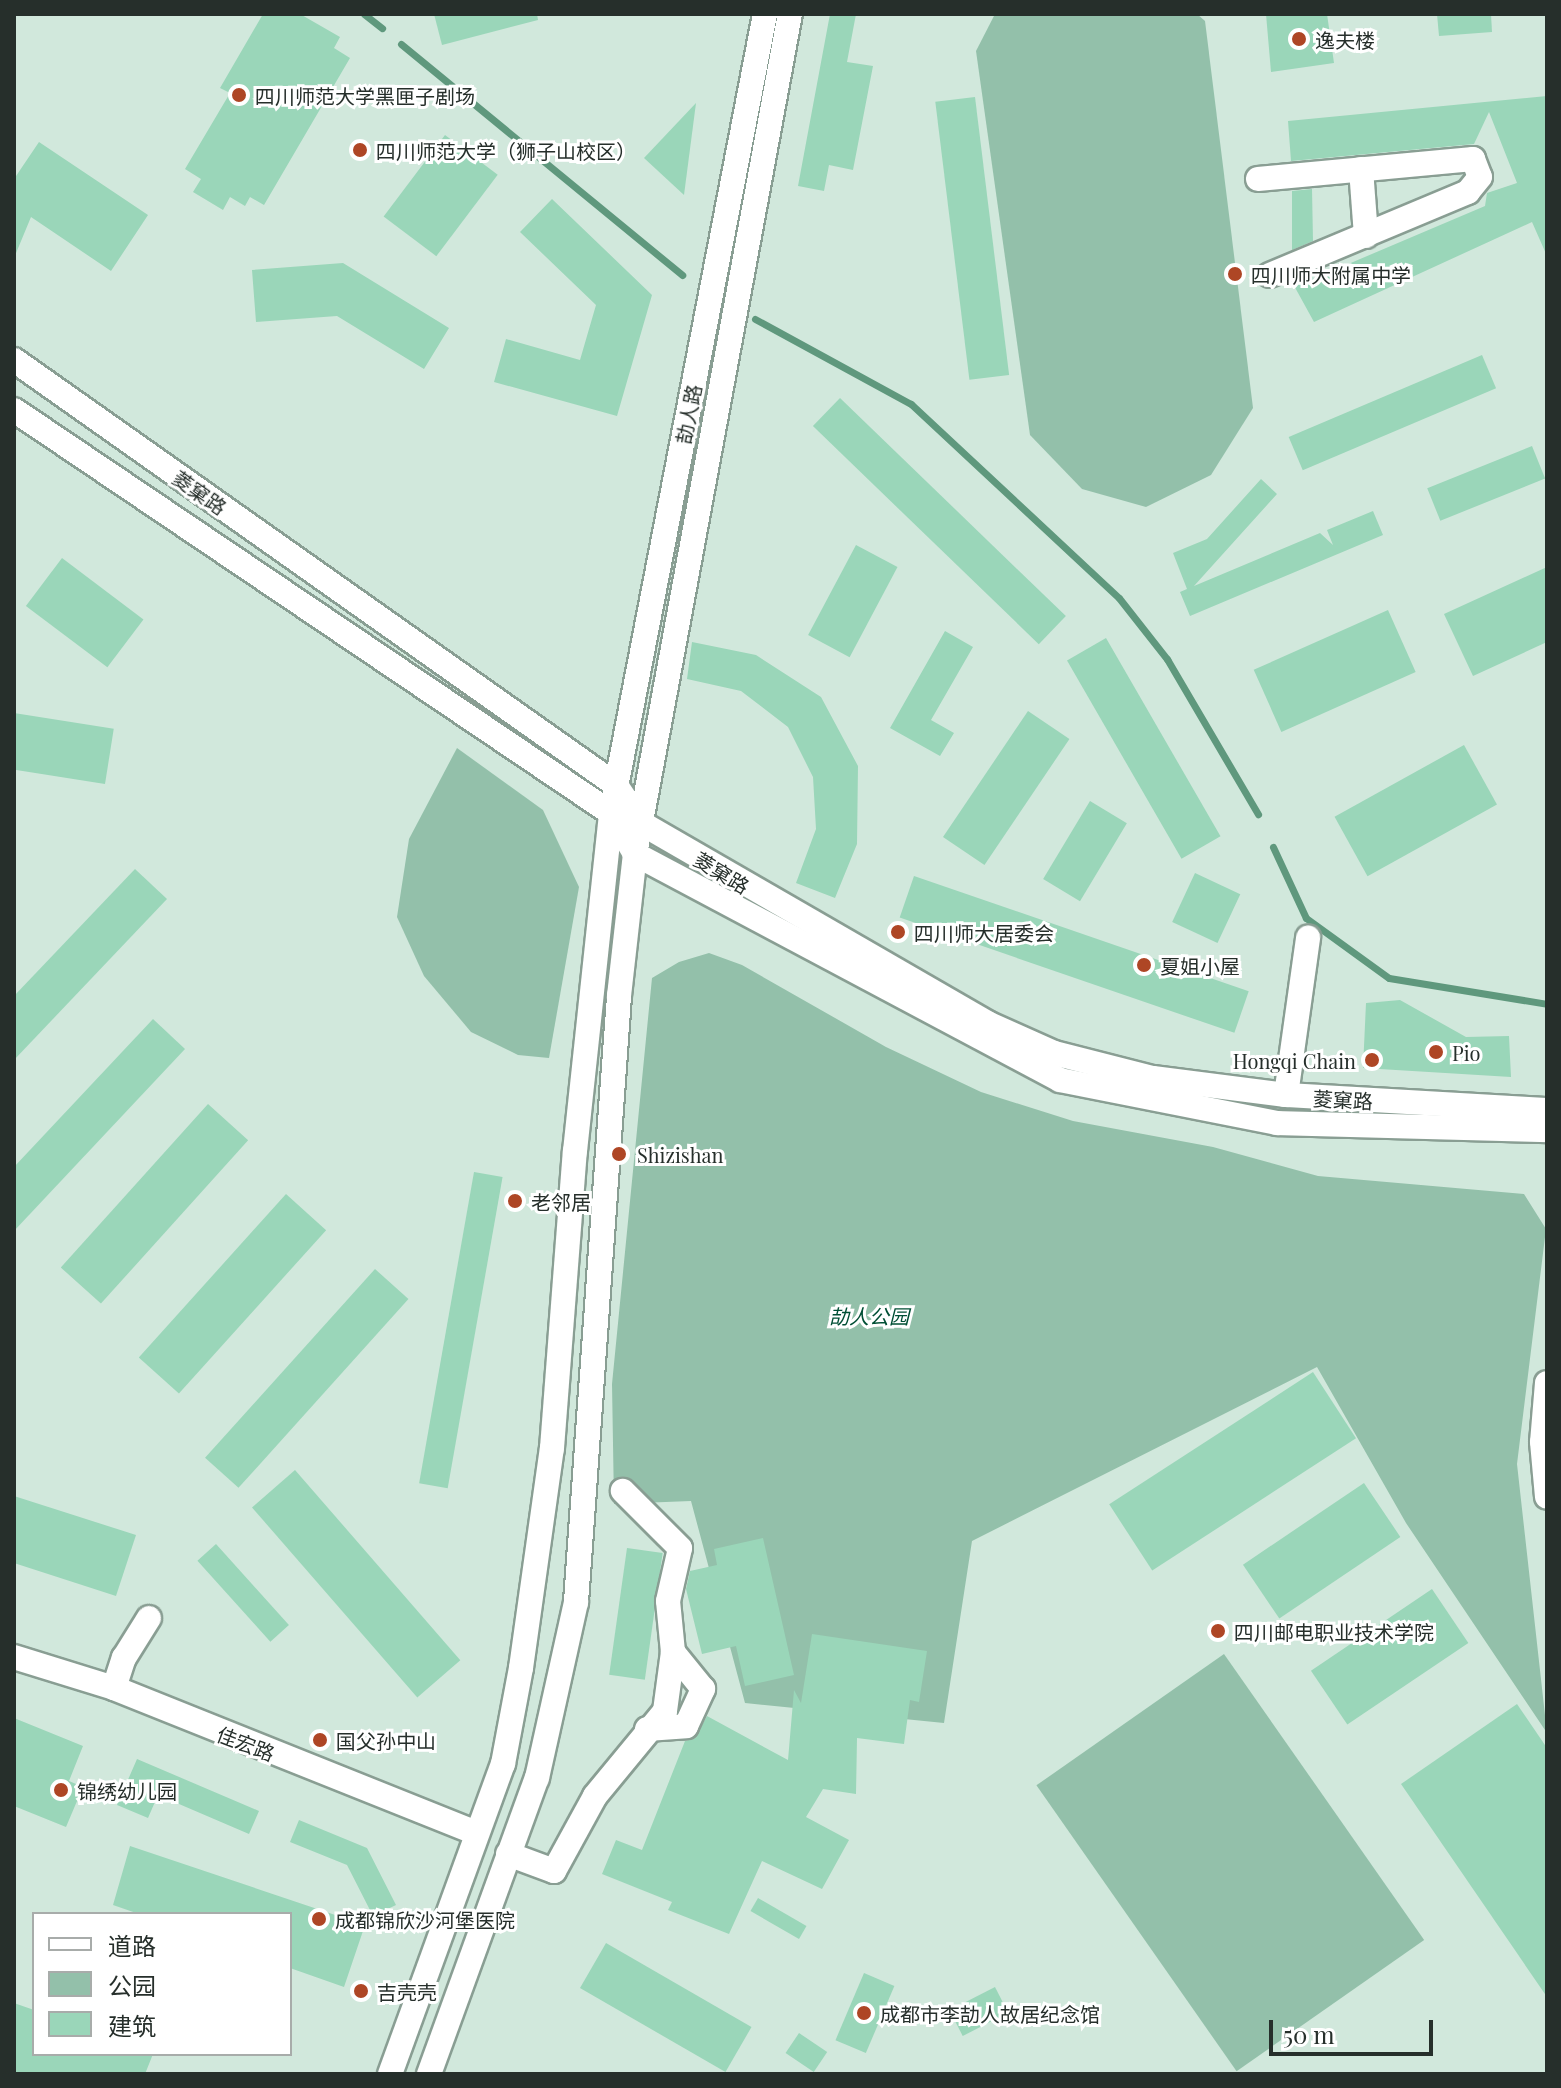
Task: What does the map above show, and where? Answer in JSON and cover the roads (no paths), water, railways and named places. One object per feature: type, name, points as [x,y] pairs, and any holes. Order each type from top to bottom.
[{"type":"street","name":"劼人路","points":[[390,2074],[503,1764],[552,1448],[575,1151],[611,813],[765,14]]},
{"type":"street","points":[[429,2074],[508,1854],[559,1694],[576,1602],[619,996],[635,854],[677,606],[790,14]]},
{"type":"street","points":[[1258,179],[1473,159],[1480,177],[1468,192],[1270,275]]},
{"type":"street","points":[[1361,169],[1366,236]]},
{"type":"street","name":"菱窠路","points":[[14,360],[616,785],[641,823],[987,1023],[1054,1053],[1153,1078],[1286,1095],[1547,1110]]},
{"type":"street","name":"菱窠路","points":[[14,410],[611,813],[635,854],[1060,1080],[1277,1123],[1547,1130]]},
{"type":"street","points":[[1286,1095],[1308,938]]},
{"type":"street","points":[[1547,1383],[1542,1442],[1547,1497]]},
{"type":"street","points":[[508,1854],[554,1871],[595,1796],[647,1729],[665,1711],[673,1652],[668,1601],[680,1548],[623,1491]]},
{"type":"street","points":[[114,1688],[124,1658],[149,1618]]},
{"type":"street","points":[[647,1729],[686,1726],[703,1689],[673,1652]]},
{"type":"street","name":"佳宏路","points":[[14,1657],[114,1688],[476,1833]]},
{"type":"waterway","points":[[364,14],[382,28]]},
{"type":"waterway","points":[[401,44],[682,275]]},
{"type":"waterway","points":[[755,319],[911,404],[1119,598],[1167,659],[1258,814]]},
{"type":"waterway","points":[[1273,847],[1306,918],[1389,978],[1547,1004]]},
{"type":"place","name":"逸夫楼","points":[[1299,39]]},
{"type":"place","name":"四川师范大学黑匣子剧场","points":[[239,95]]},
{"type":"place","name":"四川师范大学（狮子山校区）","points":[[360,150]]},
{"type":"place","name":"四川师大附属中学","points":[[1235,274]]},
{"type":"place","name":"四川师大居委会","points":[[898,932]]},
{"type":"place","name":"夏姐小屋","points":[[1144,965]]},
{"type":"place","name":"Pio","points":[[1436,1052]]},
{"type":"place","name":"Hongqi Chain","points":[[1372,1060]]},
{"type":"place","name":"Shizishan","points":[[619,1154]]},
{"type":"place","name":"老邻居","points":[[515,1201]]},
{"type":"place","name":"四川邮电职业技术学院","points":[[1218,1631]]},
{"type":"place","name":"国父孙中山","points":[[320,1740]]},
{"type":"place","name":"锦绣幼儿园","points":[[61,1790]]},
{"type":"place","name":"成都锦欣沙河堡医院","points":[[319,1919]]},
{"type":"place","name":"吉壳壳","points":[[361,1991]]},
{"type":"place","name":"成都市李劼人故居纪念馆","points":[[864,2013]]},
{"type":"park label","name":"劼人公园","points":[[869,1315]]}]
